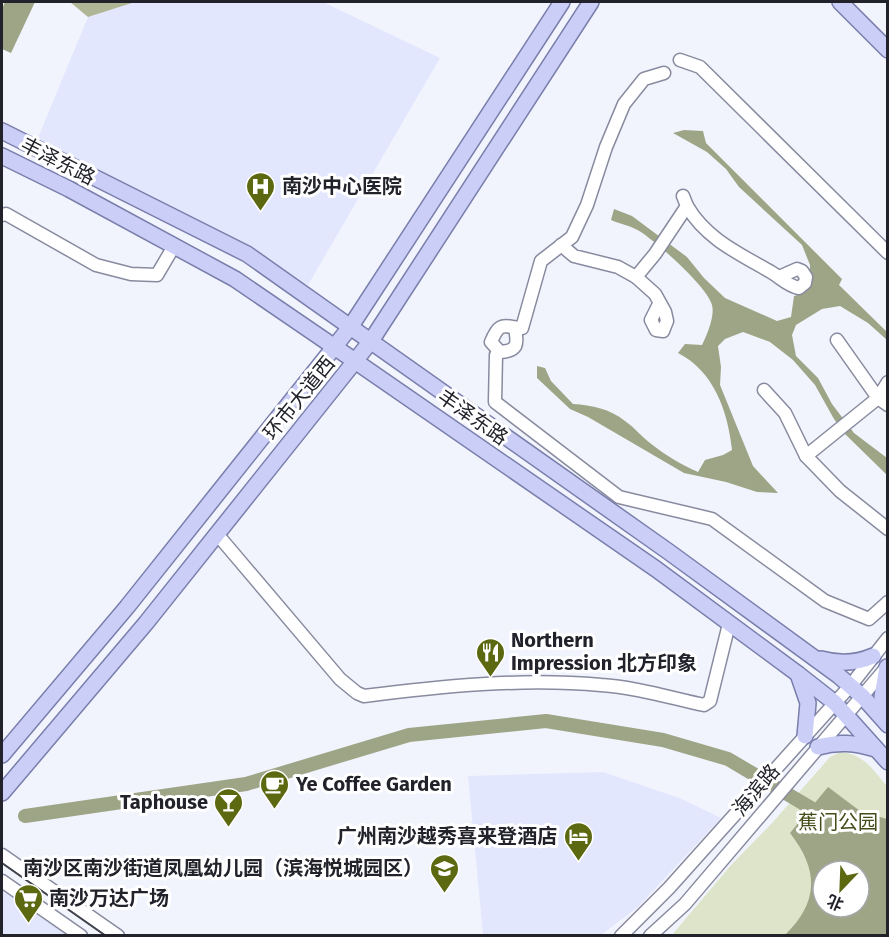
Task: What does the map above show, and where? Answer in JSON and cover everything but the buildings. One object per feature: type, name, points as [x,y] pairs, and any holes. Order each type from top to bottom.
[{"type":"main road","name":"环市大道西","points":[[2,755],[127,607],[351,326],[562,2]]},
{"type":"main road","name":"环市大道西","points":[[2,793],[146,623],[371,341],[591,2]]},
{"type":"main road","points":[[840,2],[888,50]]},
{"type":"main road","name":"丰泽东路","points":[[2,131],[247,254],[669,552],[851,685],[888,725]]},
{"type":"main road","name":"丰泽东路","points":[[2,156],[69,189],[235,279],[355,361],[656,569],[798,674],[840,709],[888,762]]},
{"type":"main road","points":[[812,657],[833,663],[847,663],[861,662],[873,657]]},
{"type":"main road","points":[[887,667],[882,697],[888,718]]},
{"type":"main road","points":[[798,674],[808,703],[805,736]]},
{"type":"main road","points":[[818,747],[842,742],[856,743],[877,750]]},
{"type":"street","points":[[680,60],[700,68],[888,253]]},
{"type":"street","points":[[664,73],[644,80],[624,104],[606,147],[587,205],[572,237],[541,261],[522,328],[515,328],[517,336],[514,348],[495,355],[495,402],[619,497],[712,519],[825,601],[869,619],[888,602]]},
{"type":"street","points":[[636,277],[656,254],[685,201],[703,228],[723,244],[779,277]]},
{"type":"street","points":[[2,215],[6,214],[96,265],[131,274],[157,275],[174,246]]},
{"type":"street","points":[[561,246],[574,256],[618,267],[636,277],[655,294],[659,304]]},
{"type":"street","points":[[837,340],[883,401]]},
{"type":"street","points":[[806,456],[835,431],[883,401],[888,382]]},
{"type":"street","points":[[764,390],[785,413],[806,456],[840,491],[888,530]]},
{"type":"street","points":[[217,534],[340,679],[364,696],[445,686],[518,682],[603,685],[704,705],[710,700],[729,624]]},
{"type":"street","points":[[840,709],[851,685],[888,638]]},
{"type":"street","name":"海滨路","points":[[621,936],[669,888],[805,736],[840,709],[862,696],[887,667]]},
{"type":"street","name":"海滨路","points":[[650,936],[685,904],[818,747],[840,709]]},
{"type":"street","points":[[2,855],[118,936]]},
{"type":"street","points":[[2,881],[81,936]]},
{"type":"shaded area","points":[[5,2],[35,2],[11,53],[2,49],[2,9]]},
{"type":"shaded area","points":[[70,2],[135,2],[88,17]]},
{"type":"shaded area","name":"南沙中心医院","points":[[135,2],[323,2],[440,58],[308,285],[37,140],[88,17]]},
{"type":"shaded area","points":[[684,130],[703,131],[706,143],[842,279],[839,285],[887,332],[887,340],[868,323],[840,306],[822,309],[796,325],[792,335],[796,356],[818,378],[832,404],[854,433],[887,458],[887,475],[846,435],[815,385],[793,360],[770,342],[743,332],[725,339],[718,346],[721,367],[720,385],[753,466],[778,493],[757,492],[726,482],[684,473],[588,417],[570,409],[537,378],[537,366],[545,368],[551,381],[573,404],[613,413],[661,451],[698,472],[705,460],[732,450],[727,421],[717,394],[701,370],[678,353],[685,344],[702,345],[708,331],[712,305],[701,287],[669,255],[641,232],[611,220],[614,209],[632,216],[687,257],[704,278],[725,298],[777,321],[791,317],[794,296],[804,293],[810,279],[810,265],[802,245],[739,187],[726,169],[707,152],[673,133]]},
{"type":"shaded area","name":"广州南沙越秀喜来登酒店","points":[[603,772],[682,799],[721,818],[638,907],[601,935],[483,935],[468,776]]},
{"type":"shaded area","points":[[828,787],[860,811],[887,819],[887,935],[785,935],[796,923],[809,898],[810,873],[800,847],[790,833]]},
{"type":"shaded area","name":"南沙万达广场","points":[[2,888],[37,911],[72,935],[2,935]]},
{"type":"green space","name":"蕉门公园","points":[[840,752],[848,753],[867,763],[887,786],[887,935],[671,936],[732,864],[773,822],[830,757]]},
{"type":"waterway","points":[[25,816],[246,784],[409,735],[546,721],[663,740],[728,759],[811,808]]},
{"type":"railway","points":[[2,863],[106,936]]},
{"type":"place","name":"南沙中心医院","points":[[261,212]]},
{"type":"place","name":"Northern Impression 北方印象","points":[[490,678]]},
{"type":"place","name":"Ye Coffee Garden","points":[[275,810]]},
{"type":"place","name":"Taphouse","points":[[229,828]]},
{"type":"place","name":"广州南沙越秀喜来登酒店","points":[[578,862]]},
{"type":"place","name":"南沙区南沙街道凤凰幼儿园（滨海悦城园区）","points":[[444,894]]},
{"type":"place","name":"南沙万达广场","points":[[28,924]]}]
